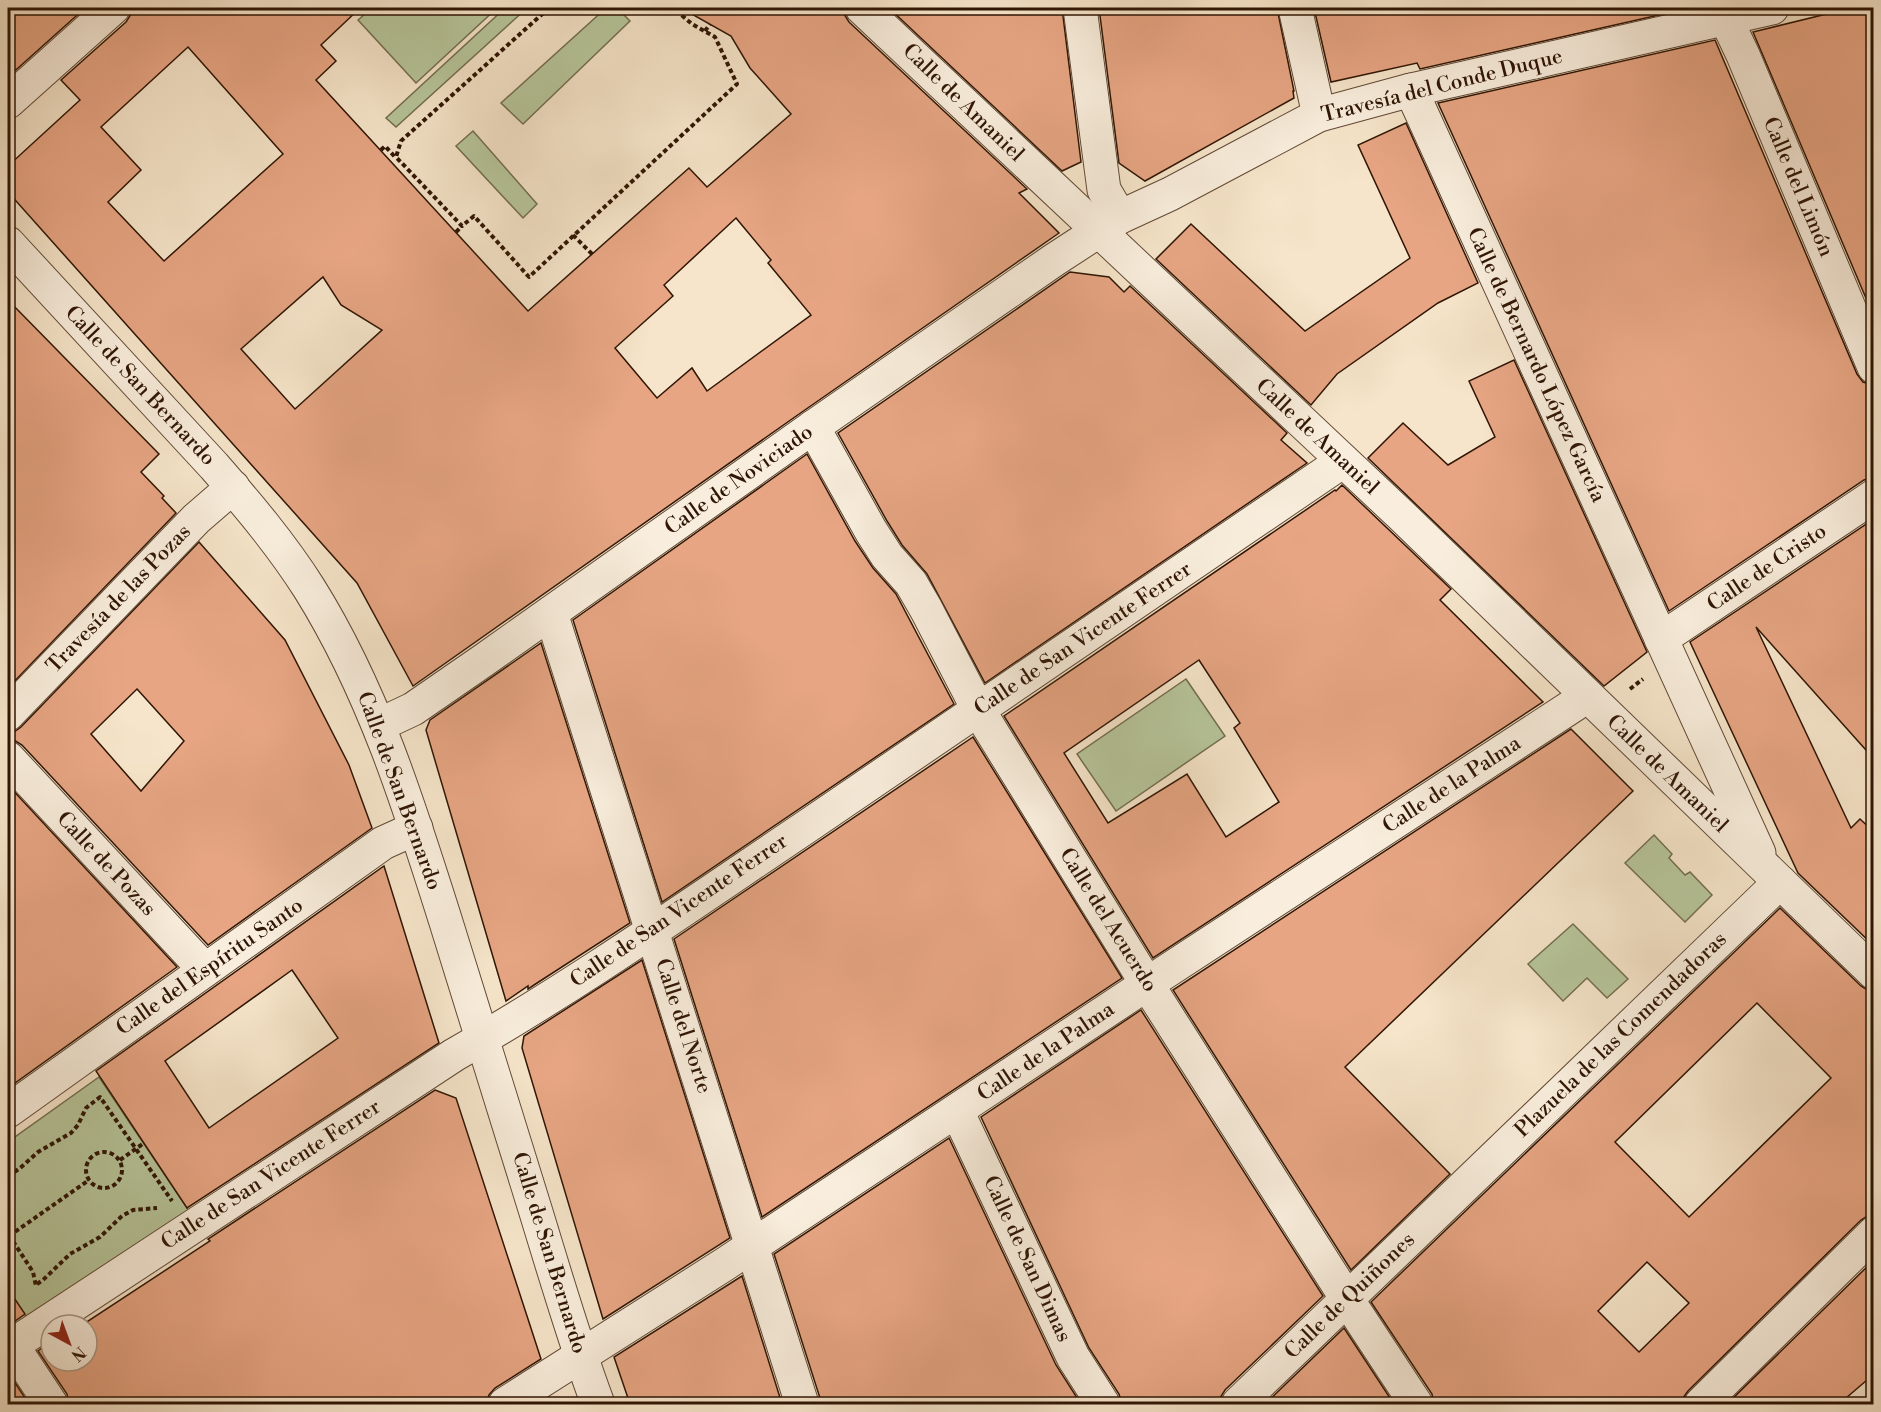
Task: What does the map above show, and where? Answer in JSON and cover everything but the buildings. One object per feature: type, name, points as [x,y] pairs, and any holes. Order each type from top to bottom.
[{"type":"street","points":[[8,102],[112,8]]},
{"type":"street","name":"Calle de Amaniel","points":[[862,8],[1109,223],[1343,461],[1874,973]]},
{"type":"street","points":[[1080,8],[1109,223]]},
{"type":"street","points":[[1295,8],[1319,115]]},
{"type":"street","name":"Travesía del Conde Duque","points":[[1109,223],[1170,194],[1319,115],[1724,12],[1772,8]]},
{"type":"street","name":"Calle del Limón","points":[[1724,12],[1874,367]]},
{"type":"street","name":"Calle de Bernardo López García","points":[[1411,90],[1665,648]]},
{"type":"street","name":"Calle de Noviciado","points":[[379,725],[413,709],[813,427],[1109,223]]},
{"type":"street","name":"Calle de San Bernardo","points":[[8,243],[233,488],[282,549],[308,587],[339,643],[379,725],[416,828],[598,1404]]},
{"type":"street","name":"Calle del Acuerdo","points":[[813,427],[871,531],[887,556],[911,583],[978,711],[1147,984],[1416,1404]]},
{"type":"street","name":"Calle de San Vicente Ferrer","points":[[10,1346],[454,1055],[653,930],[1343,461]]},
{"type":"street","name":"Travesía de las Pozas","points":[[8,714],[196,519],[233,488]]},
{"type":"street","name":"Calle de Cristo","points":[[1665,648],[1874,496]]},
{"type":"street","name":"Calle del Norte","points":[[551,613],[802,1404]]},
{"type":"street","name":"Calle de Amaniel","points":[[1665,648],[1773,876]]},
{"type":"street","name":"Calle de la Palma","points":[[505,1404],[613,1337],[1147,984],[1594,704]]},
{"type":"street","name":"Calle de Pozas","points":[[8,758],[205,970]]},
{"type":"street","name":"Calle del Espíritu Santo","points":[[8,1111],[384,843],[416,828]]},
{"type":"street","name":"Plazuela de las Comendadoras","points":[[1463,1188],[1773,876]]},
{"type":"street","name":"Calle de San Dimas","points":[[957,1111],[1073,1357],[1103,1404]]},
{"type":"street","name":"Calle de Quiñones","points":[[1238,1404],[1463,1188]]},
{"type":"street","points":[[1701,1404],[1874,1233]]},
{"type":"street","points":[[10,1346],[51,1404]]},
{"type":"path","points":[[396,157],[401,141],[549,8]]},
{"type":"path","points":[[456,232],[474,216],[529,277],[737,84],[716,37],[692,24],[673,8]]},
{"type":"path","points":[[705,31],[710,24]]},
{"type":"path","points":[[381,150],[385,146],[462,226]]},
{"type":"path","points":[[573,235],[592,254]]},
{"type":"path","points":[[1594,704],[1665,648]]},
{"type":"path","points":[[8,1176],[38,1152],[71,1133],[78,1125],[86,1108],[100,1097],[173,1203],[165,1207],[133,1210],[122,1216],[100,1237],[70,1254],[37,1284]]},
{"type":"path","points":[[120,1160],[144,1143]]},
{"type":"path","points":[[106,1152],[120,1160],[123,1169],[116,1185],[104,1189],[93,1185],[86,1175],[87,1164],[94,1154],[106,1152]]},
{"type":"path","points":[[34,1293],[37,1284],[33,1272],[8,1234],[89,1180]]},
{"type":"green space","points":[[372,8],[497,8],[416,83],[358,20]]},
{"type":"green space","points":[[505,8],[527,8],[396,127],[386,118]]},
{"type":"green space","points":[[606,8],[617,8],[630,21],[523,124],[501,103]]},
{"type":"green space","points":[[473,131],[537,204],[523,218],[456,146]]},
{"type":"green space","points":[[1186,679],[1225,736],[1116,811],[1077,754]]},
{"type":"green space","points":[[1654,835],[1672,854],[1669,858],[1685,875],[1690,872],[1712,895],[1685,922],[1625,863]]},
{"type":"green space","points":[[1573,924],[1628,979],[1607,998],[1587,978],[1563,1001],[1528,964]]},
{"type":"green space","points":[[99,1077],[189,1211],[27,1318],[8,1289],[8,1142]]}]
